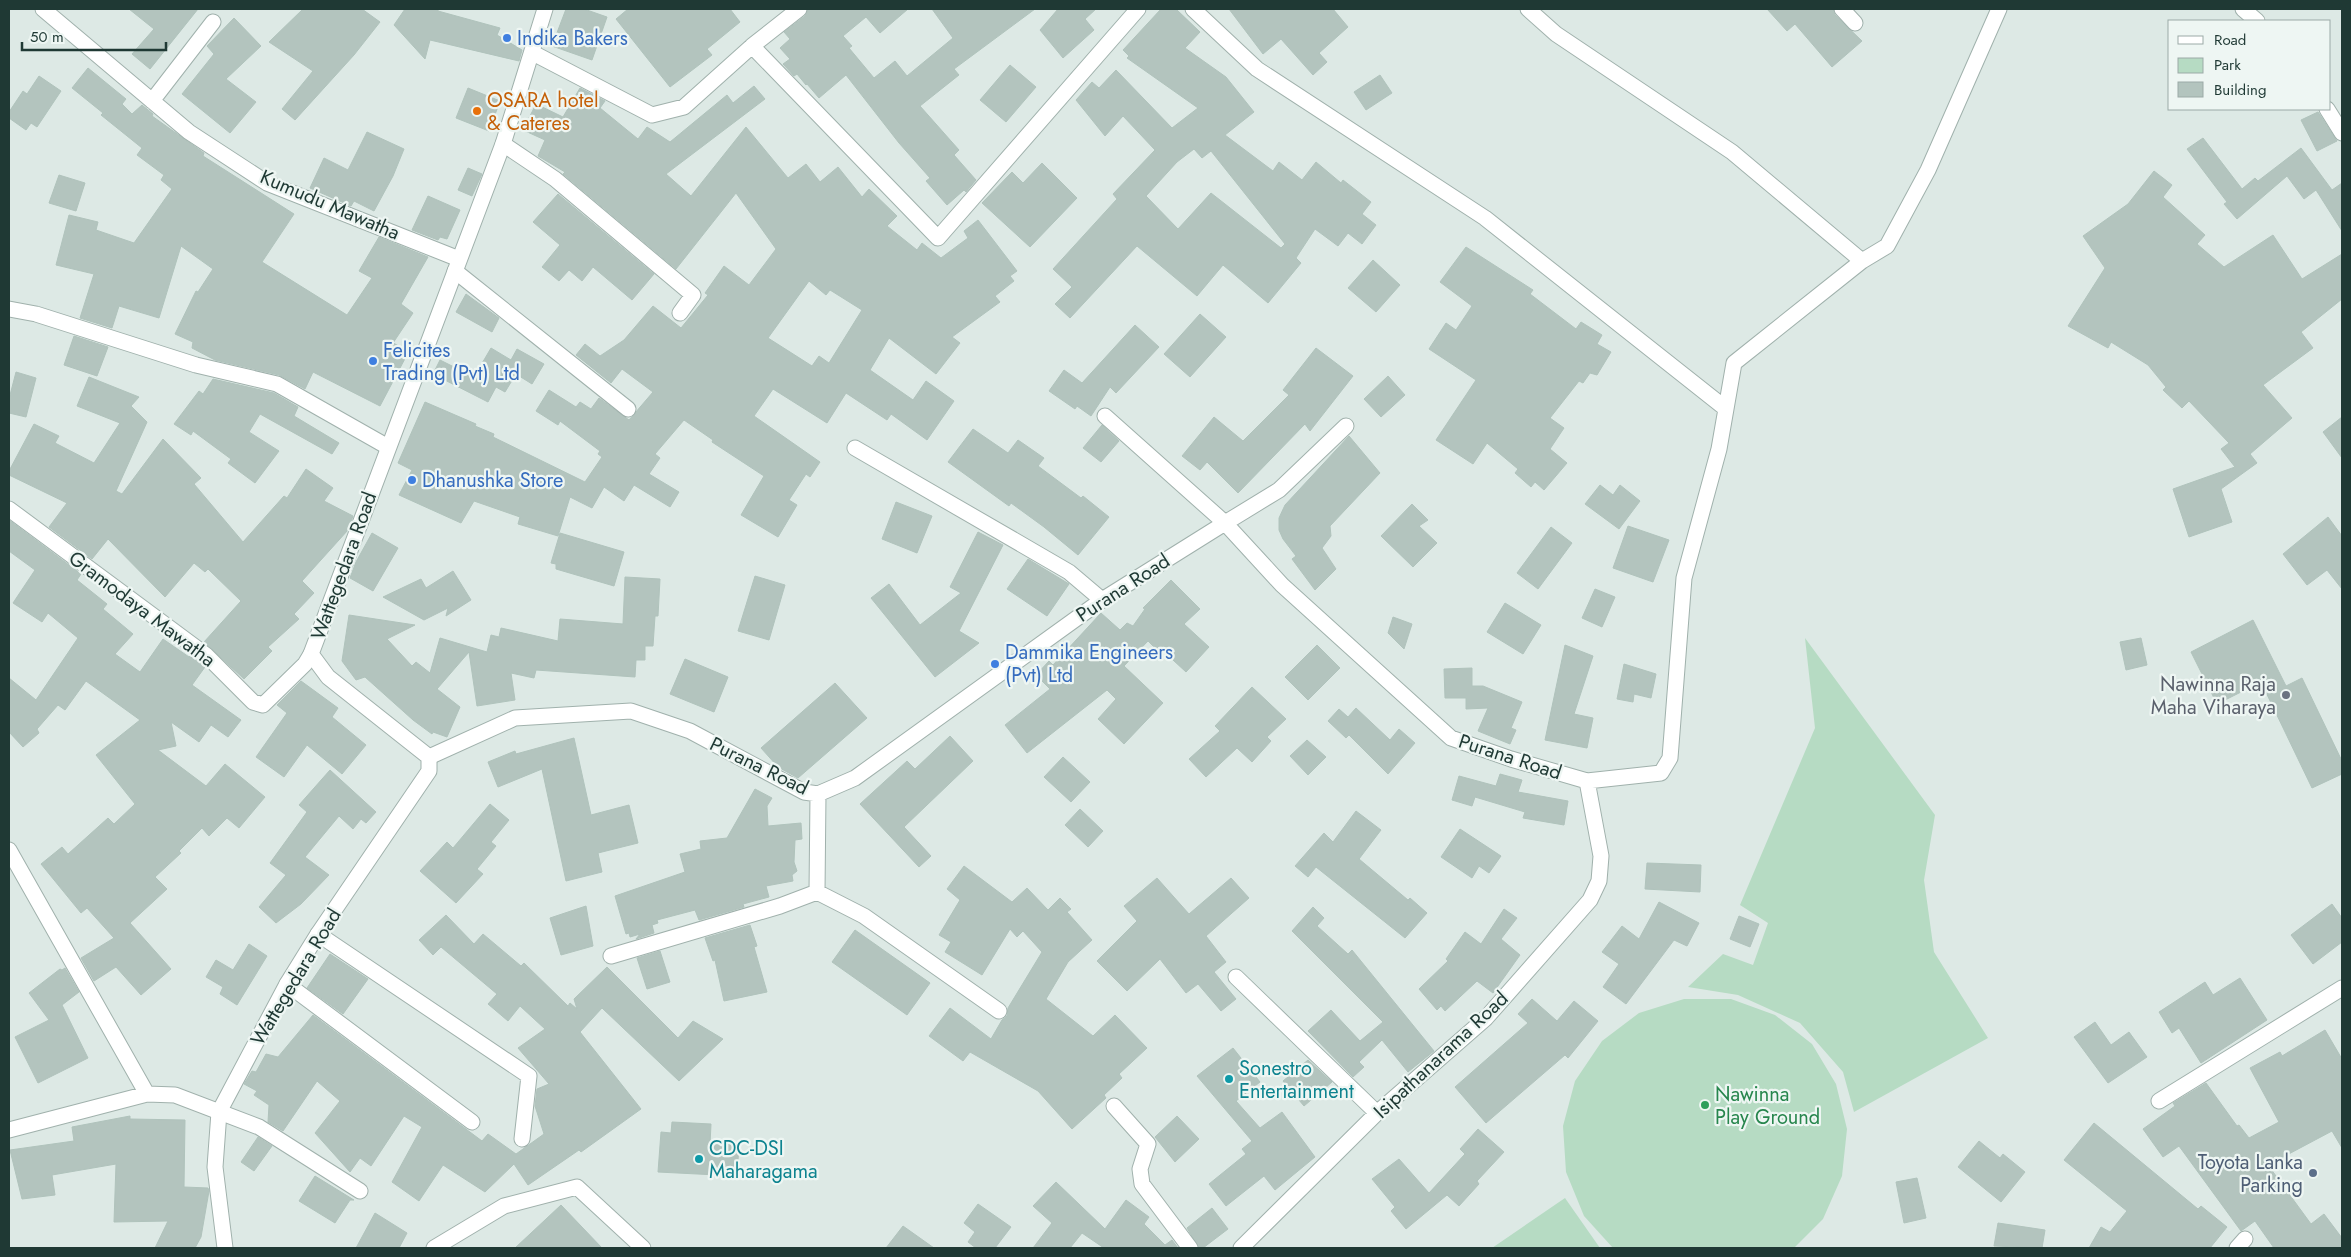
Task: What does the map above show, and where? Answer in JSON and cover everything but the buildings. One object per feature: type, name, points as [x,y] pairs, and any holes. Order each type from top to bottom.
[{"type":"street","name":"Kumudu Mawatha","points":[[43,9],[189,132],[267,183],[457,265],[628,409]]},
{"type":"street","name":"Wattegedara Road","points":[[225,1248],[215,1167],[219,1112],[287,984],[318,934],[429,771],[429,757],[328,677],[311,654],[503,144],[533,53],[545,9]]},
{"type":"street","points":[[533,53],[652,115],[684,107],[752,46],[799,9]]},
{"type":"street","points":[[752,46],[938,238],[1138,9]]},
{"type":"street","points":[[1193,9],[1257,69],[1485,218],[1725,408]]},
{"type":"street","points":[[1528,9],[1556,34],[1732,152],[1862,260]]},
{"type":"street","points":[[1842,9],[1855,23]]},
{"type":"street","points":[[1587,781],[1661,773],[1670,758],[1684,578],[1719,449],[1734,363],[1862,260],[1887,246],[1928,170],[1999,9]]},
{"type":"street","points":[[2243,9],[2256,20]]},
{"type":"street","points":[[152,101],[213,22]]},
{"type":"street","points":[[2328,110],[2342,133]]},
{"type":"street","points":[[503,144],[555,179],[693,295],[680,313]]},
{"type":"street","points":[[9,309],[36,314],[196,365],[277,384],[388,447]]},
{"type":"street","points":[[1104,416],[1225,523],[1279,490],[1346,426]]},
{"type":"street","points":[[855,448],[1069,572],[1102,600]]},
{"type":"street","name":"Gramodaya Mawatha","points":[[9,509],[206,655],[253,702],[263,705],[305,664],[311,654]]},
{"type":"street","name":"Purana Road","points":[[429,757],[514,718],[631,712],[690,731],[804,792],[818,794],[855,778],[1102,600],[1225,523],[1282,585],[1452,738],[1511,759],[1587,781]]},
{"type":"street","name":"Isipathanarama Road","points":[[1241,1248],[1377,1113],[1486,1018],[1590,900],[1600,881],[1602,856],[1587,781]]},
{"type":"street","points":[[816,892],[818,794]]},
{"type":"street","points":[[9,850],[147,1094]]},
{"type":"street","points":[[611,956],[780,906],[816,892],[864,916],[999,1011]]},
{"type":"street","points":[[318,934],[529,1076],[522,1139]]},
{"type":"street","points":[[1236,977],[1377,1113]]},
{"type":"street","points":[[287,984],[472,1122]]},
{"type":"street","points":[[2159,1101],[2342,988]]},
{"type":"street","points":[[9,1130],[147,1094],[175,1095],[259,1127],[360,1191]]},
{"type":"street","points":[[1114,1106],[1148,1144],[1140,1169],[1142,1184],[1190,1248]]},
{"type":"street","points":[[434,1248],[504,1206],[577,1187],[643,1248]]},
{"type":"green space","points":[[1805,638],[1935,815],[1924,880],[1934,952],[1988,1038],[1854,1112],[1843,1072],[1800,1023],[1738,995],[1688,987],[1723,954],[1753,965],[1768,923],[1740,905],[1815,728]]},
{"type":"green space","name":"Nawinna Play Ground","points":[[1684,999],[1731,999],[1775,1015],[1812,1044],[1836,1084],[1847,1129],[1842,1176],[1823,1219],[1794,1248],[1613,1248],[1584,1216],[1566,1172],[1563,1126],[1575,1081],[1602,1041],[1639,1013]]},
{"type":"green space","points":[[1565,1198],[1600,1248],[1492,1248]]},
{"type":"place","name":"Indika Bakers","points":[[507,38]]},
{"type":"place","name":"OSARA hotel & Cateres","points":[[477,111]]},
{"type":"place","name":"Felicites Trading (Pvt) Ltd","points":[[373,361]]},
{"type":"place","name":"Dhanushka Store","points":[[412,480]]},
{"type":"place","name":"Dammika Engineers (Pvt) Ltd","points":[[995,664]]},
{"type":"place","name":"Nawinna Raja Maha Viharaya","points":[[2286,695]]},
{"type":"place","name":"Sonestro Entertainment","points":[[1229,1079]]},
{"type":"place","name":"Nawinna Play Ground","points":[[1705,1105]]},
{"type":"place","name":"CDC-DSI Maharagama","points":[[699,1159]]},
{"type":"place","name":"Toyota Lanka Parking","points":[[2313,1173]]}]
